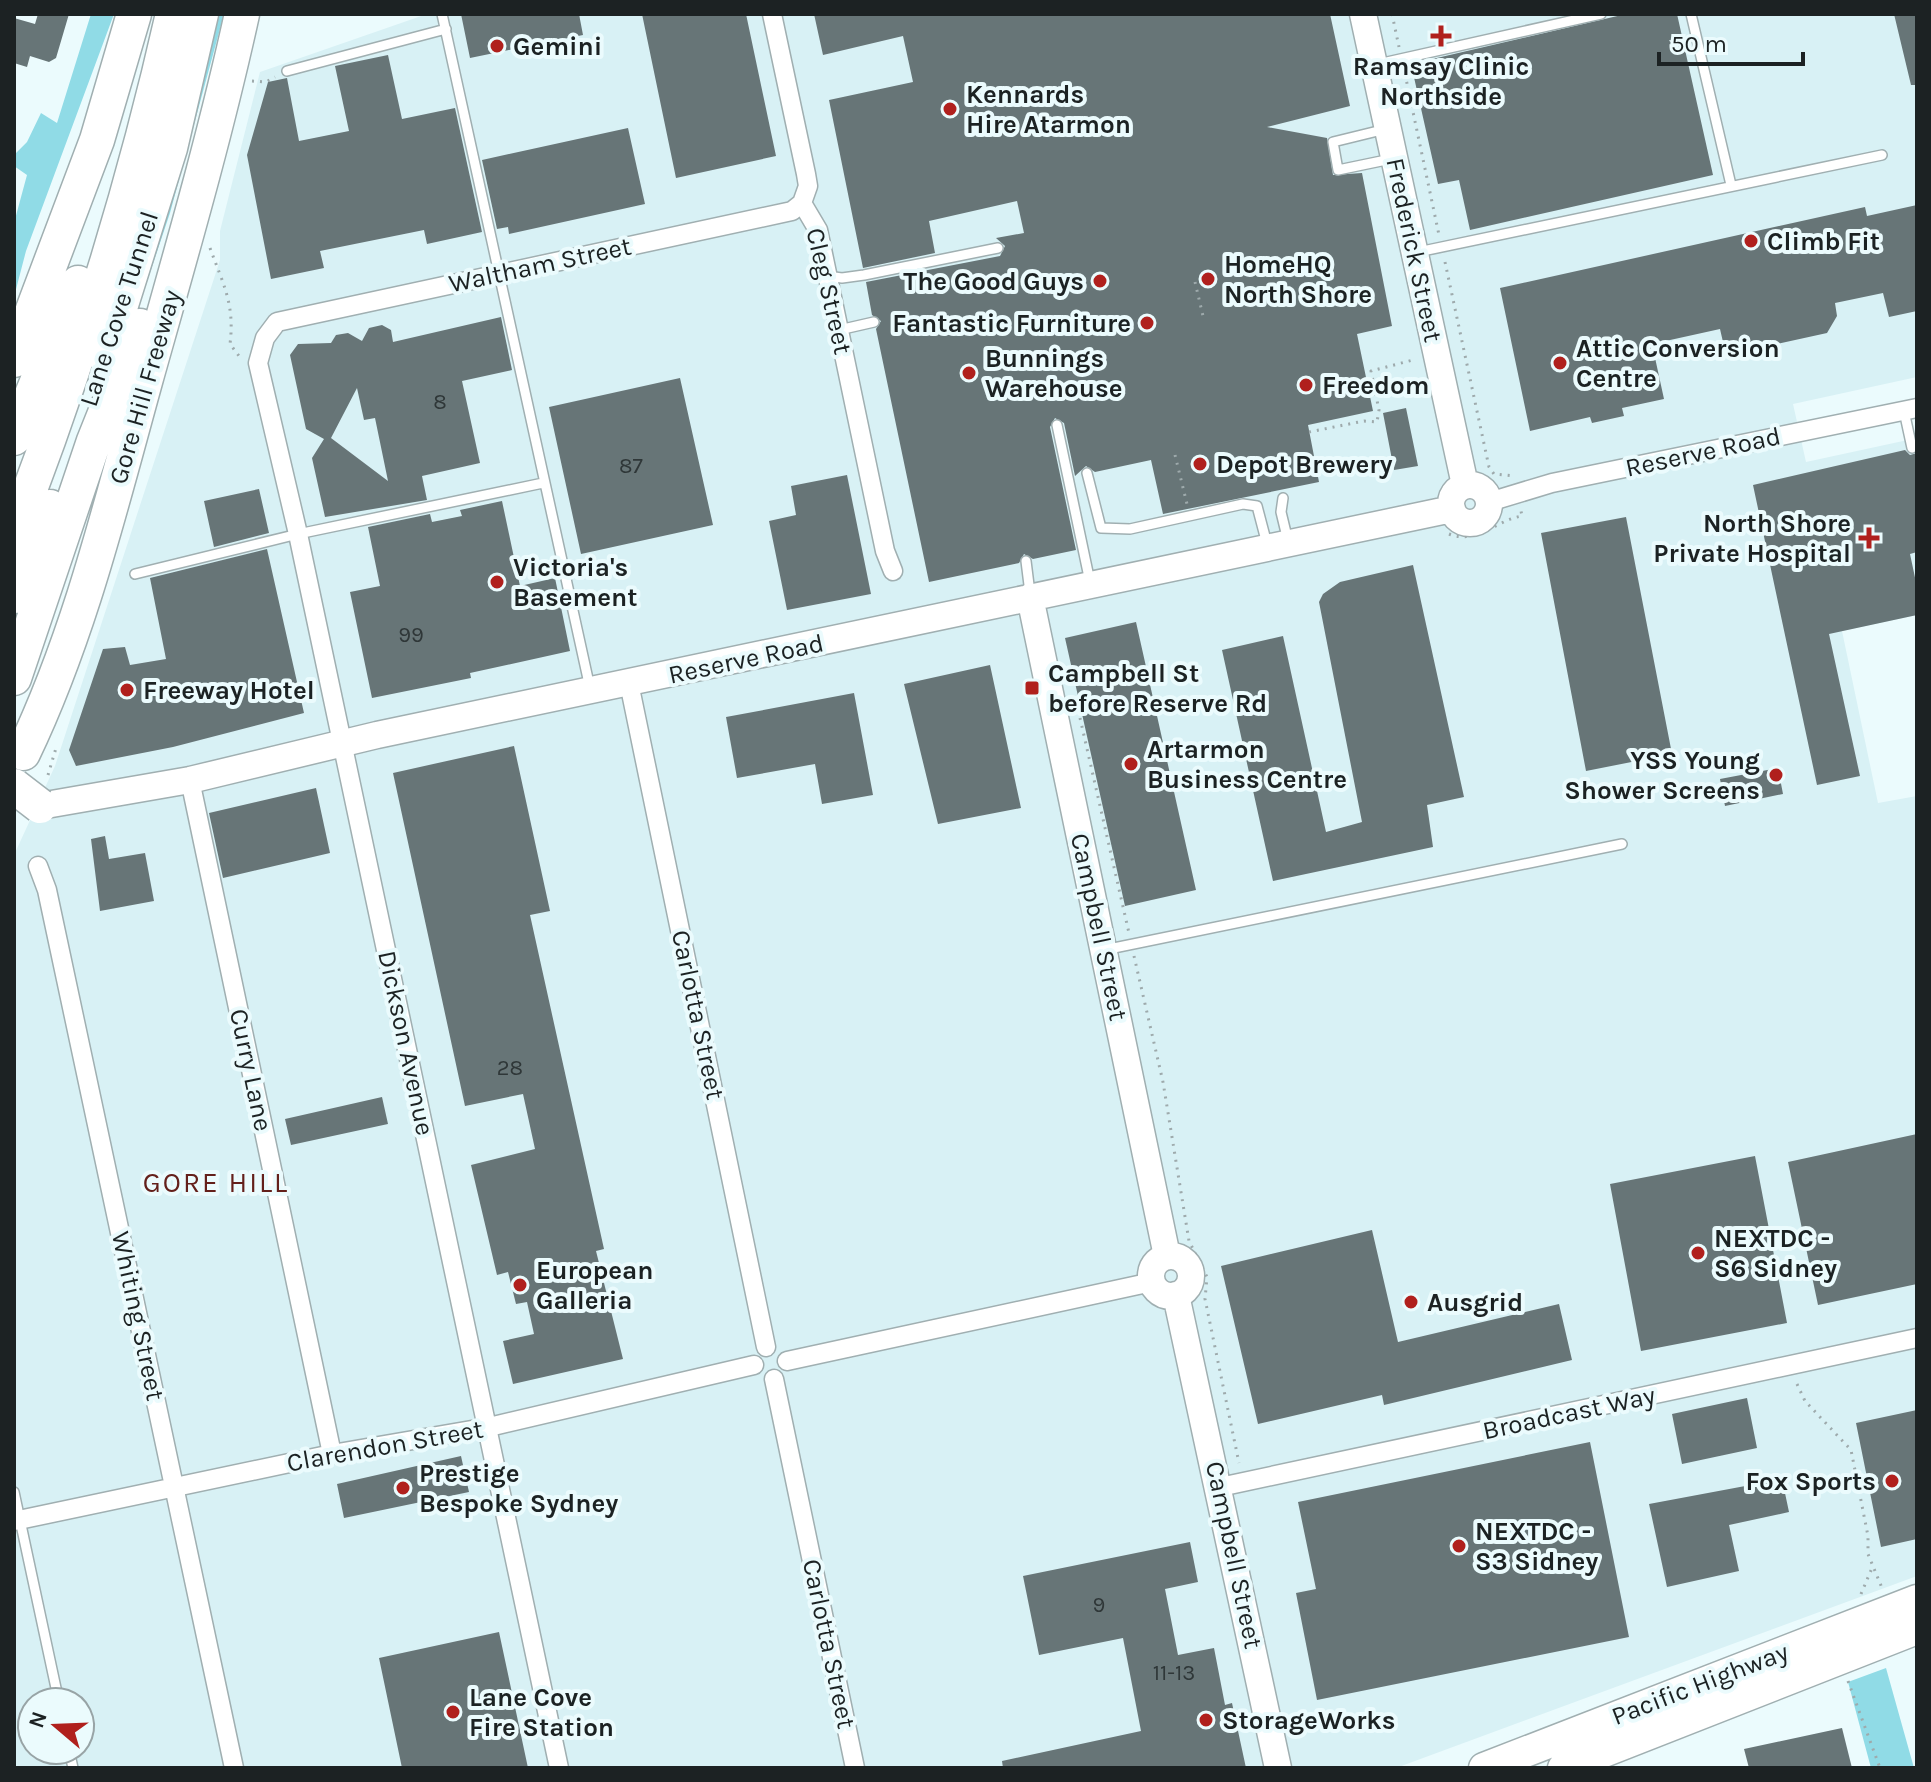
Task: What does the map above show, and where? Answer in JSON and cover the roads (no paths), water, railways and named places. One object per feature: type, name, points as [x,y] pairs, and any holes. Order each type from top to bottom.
[{"type":"highway","points":[[14,360],[97,140],[134,14]]},
{"type":"highway","points":[[14,438],[83,271],[167,14]]},
{"type":"highway","name":"Lane Cove Tunnel","points":[[14,532],[49,441],[109,259],[145,139],[173,14]]},
{"type":"highway","name":"Lane Cove Tunnel","points":[[14,596],[76,441],[127,290],[170,148],[201,14]]},
{"type":"highway","points":[[17,669],[94,441],[169,244],[242,14]]},
{"type":"highway","name":"Gore Hill Freeway","points":[[23,753],[68,642],[94,562],[188,240],[242,14]]},
{"type":"main road","name":"Pacific Highway","points":[[1484,1768],[1917,1600]]},
{"type":"main road","name":"Pacific Highway","points":[[1563,1768],[1917,1629]]},
{"type":"street","name":"Cleg Street","points":[[772,14],[808,186],[802,203],[818,230],[885,551],[893,571]]},
{"type":"street","name":"Frederick Street","points":[[1363,14],[1465,485]]},
{"type":"street","name":"Waltham Street","points":[[258,363],[265,338],[277,322],[792,211],[802,203]]},
{"type":"street","name":"Dickson Avenue","points":[[258,363],[298,534],[559,1768]]},
{"type":"street","name":"Reserve Road","points":[[1489,502],[1552,483],[1911,410]]},
{"type":"street","points":[[1465,485],[1484,490],[1489,502],[1487,514],[1477,522],[1447,520],[1455,492],[1465,485]]},
{"type":"street","name":"Reserve Road","points":[[27,796],[190,780],[342,743],[1278,545],[1447,520]]},
{"type":"street","name":"Campbell Street","points":[[1030,597],[1167,1256]]},
{"type":"street","name":"Carlotta Street","points":[[629,683],[766,1347]]},
{"type":"street","name":"Curry Lane","points":[[190,780],[332,1454]]},
{"type":"street","name":"Whiting Street","points":[[38,866],[47,890],[234,1768]]},
{"type":"street","points":[[1167,1256],[1180,1258],[1191,1274],[1187,1287],[1176,1295],[1164,1295],[1152,1282],[1156,1263],[1167,1256]]},
{"type":"street","points":[[787,1361],[1152,1282]]},
{"type":"street","name":"Campbell Street","points":[[1176,1295],[1232,1485],[1278,1768]]},
{"type":"street","name":"Broadcast Way","points":[[1232,1485],[1917,1338]]},
{"type":"street","points":[[766,1347],[778,1348],[787,1361],[784,1373],[774,1379],[764,1378],[754,1365],[757,1354],[766,1347]]},
{"type":"street","name":"Clarendon Street","points":[[17,1520],[332,1454],[489,1427],[754,1365]]},
{"type":"street","name":"Carlotta Street","points":[[774,1379],[855,1768]]},
{"type":"lane","points":[[442,14],[501,272],[543,483],[590,691]]},
{"type":"lane","points":[[1374,64],[1601,14]]},
{"type":"lane","points":[[1691,14],[1731,185]]},
{"type":"lane","points":[[287,71],[446,29]]},
{"type":"lane","points":[[1388,129],[1333,142],[1338,170],[1394,158]]},
{"type":"lane","points":[[1415,253],[1882,155]]},
{"type":"lane","points":[[827,276],[842,278],[864,275],[998,248]]},
{"type":"lane","points":[[839,330],[874,322]]},
{"type":"lane","points":[[1911,410],[1912,448]]},
{"type":"lane","points":[[1057,425],[1091,584]]},
{"type":"lane","points":[[1087,473],[1101,528],[1130,529],[1243,504],[1257,506],[1278,545]]},
{"type":"lane","points":[[135,574],[298,534],[543,483]]},
{"type":"lane","points":[[1278,545],[1283,498]]},
{"type":"lane","points":[[1026,561],[1030,597]]},
{"type":"lane","points":[[1104,950],[1622,844]]},
{"type":"lane","points":[[14,1492],[17,1520],[55,1686]]},
{"type":"place","name":"Ramsay Clinic Northside","points":[[1441,36]]},
{"type":"place","name":"Gemini","points":[[497,46]]},
{"type":"place","name":"Kennards Hire Atarmon","points":[[950,109]]},
{"type":"place","name":"Climb Fit","points":[[1751,241]]},
{"type":"place","name":"HomeHQ North Shore","points":[[1208,279]]},
{"type":"place","name":"The Good Guys","points":[[1100,281]]},
{"type":"place","name":"Fantastic Furniture","points":[[1147,323]]},
{"type":"place","name":"Attic Conversion Centre","points":[[1560,363]]},
{"type":"place","name":"Bunnings Warehouse","points":[[969,373]]},
{"type":"place","name":"Freedom","points":[[1306,385]]},
{"type":"place","name":"Depot Brewery","points":[[1200,464]]},
{"type":"place","name":"North Shore Private Hospital","points":[[1869,538]]},
{"type":"place","name":"Victoria's Basement","points":[[497,582]]},
{"type":"place","name":"Campbell St before Reserve Rd","points":[[1032,688]]},
{"type":"place","name":"Freeway Hotel","points":[[127,690]]},
{"type":"place","name":"Artarmon Business Centre","points":[[1131,764]]},
{"type":"place","name":"YSS Young Shower Screens","points":[[1776,775]]},
{"type":"place","name":"NEXTDC - S6 Sidney","points":[[1698,1253]]},
{"type":"place","name":"European Galleria","points":[[520,1285]]},
{"type":"place","name":"Ausgrid","points":[[1411,1302]]},
{"type":"place","name":"Fox Sports","points":[[1892,1481]]},
{"type":"place","name":"Prestige Bespoke Sydney","points":[[403,1488]]},
{"type":"place","name":"NEXTDC - S3 Sidney","points":[[1459,1546]]},
{"type":"place","name":"Lane Cove Fire Station","points":[[453,1712]]},
{"type":"place","name":"StorageWorks","points":[[1206,1720]]},
{"type":"district","name":"GORE HILL","points":[[216,1182]]}]
